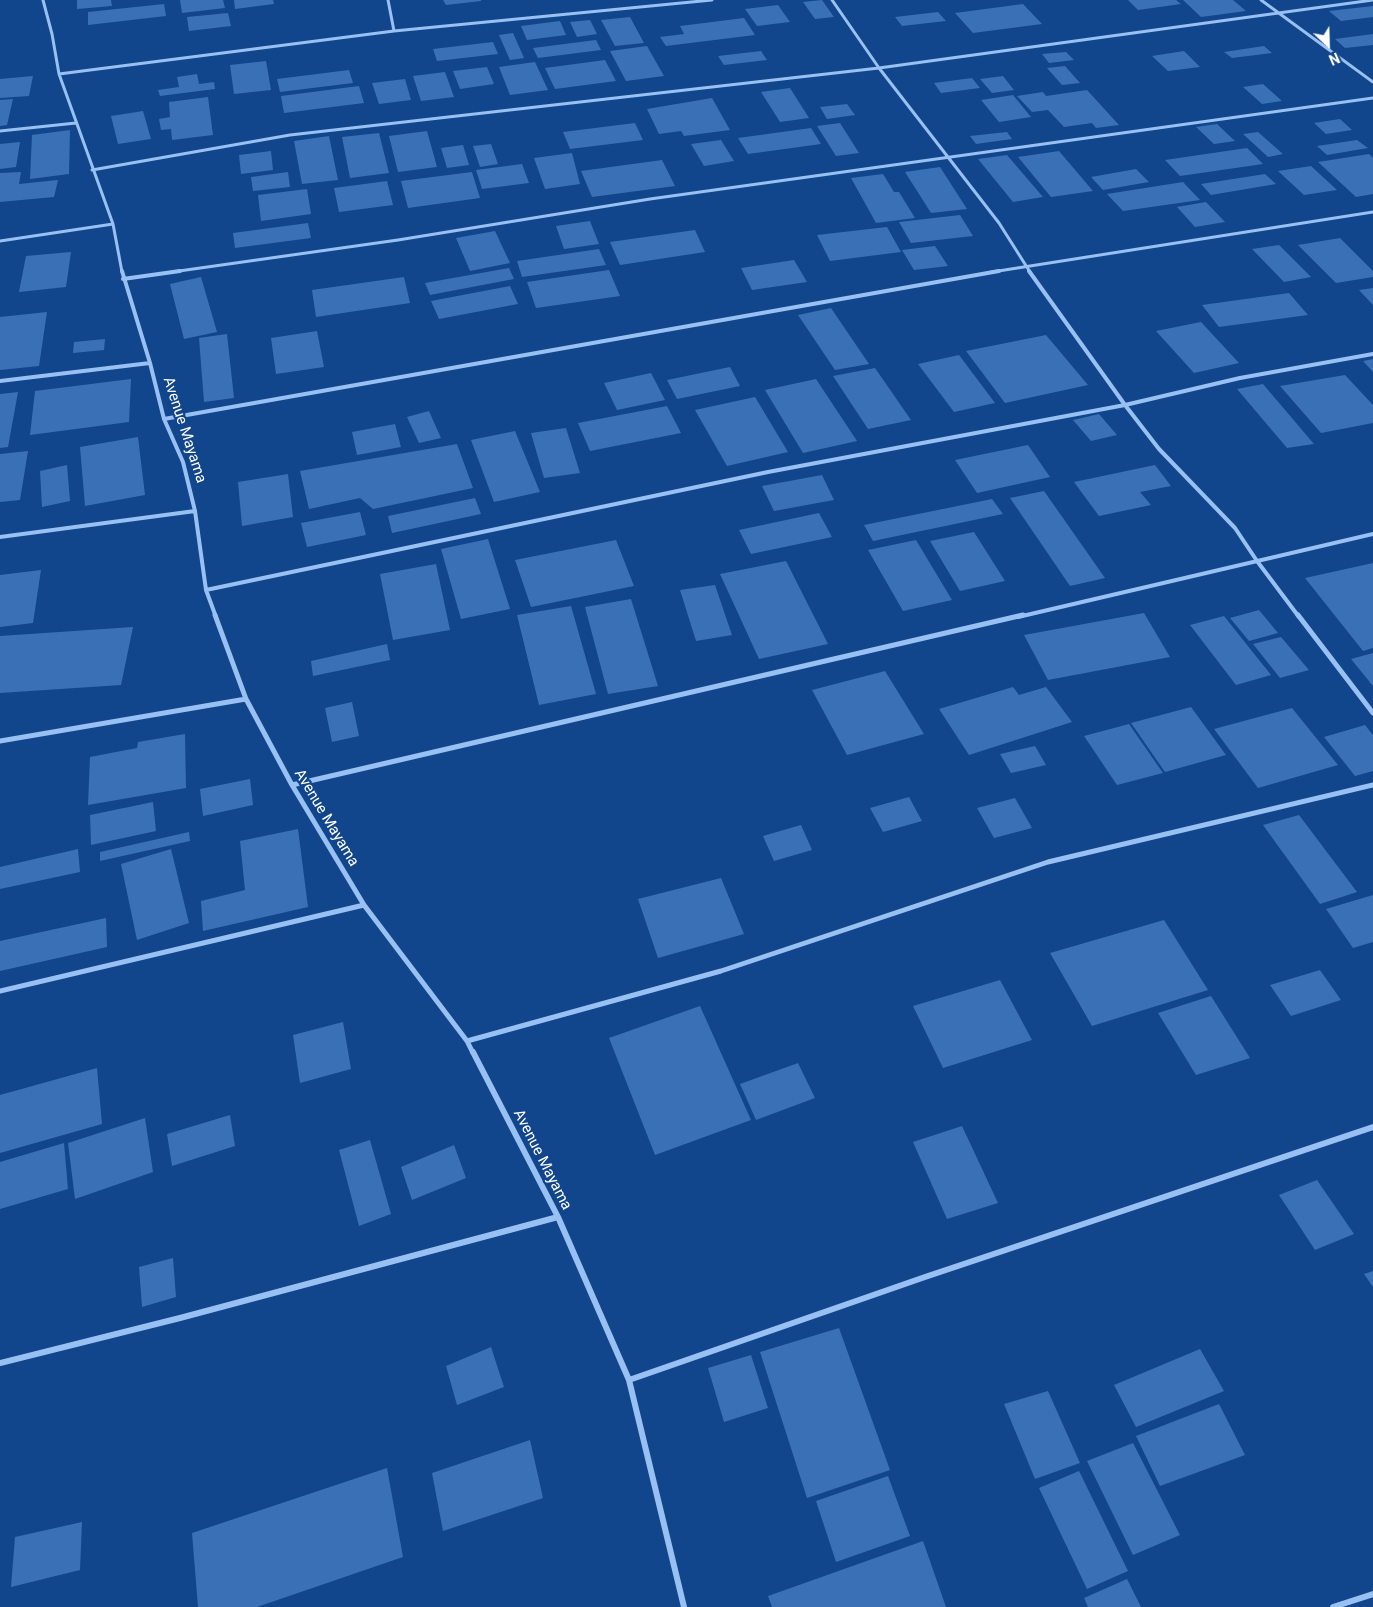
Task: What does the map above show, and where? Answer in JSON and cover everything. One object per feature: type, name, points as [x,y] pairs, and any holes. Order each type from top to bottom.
[{"type":"street","name":"Avenue Mayama","points":[[43,0],[52,34],[59,74],[92,170],[106,202],[113,224],[122,279],[150,363],[164,419],[183,462],[195,511],[206,590],[246,699],[292,785],[364,905],[467,1042],[558,1218],[629,1380],[684,1607]]},
{"type":"street","points":[[388,0],[394,32]]},
{"type":"street","points":[[59,74],[394,32],[712,0]]},
{"type":"street","points":[[832,0],[879,68],[999,223],[1026,266],[1125,405],[1159,449],[1235,528],[1257,561],[1373,714]]},
{"type":"street","points":[[1261,0],[1373,82]]},
{"type":"street","points":[[92,170],[290,136],[879,68],[1373,0]]},
{"type":"street","points":[[122,279],[398,240],[650,199],[947,156],[1373,98]]},
{"type":"street","points":[[0,131],[76,123]]},
{"type":"street","points":[[164,419],[1026,266],[1373,212]]},
{"type":"street","points":[[0,241],[113,224]]},
{"type":"street","points":[[206,590],[768,472],[1125,405],[1240,378],[1373,354]]},
{"type":"street","points":[[0,381],[150,363]]},
{"type":"street","points":[[0,537],[195,511]]},
{"type":"street","points":[[292,785],[1373,534]]},
{"type":"street","points":[[0,741],[246,699]]},
{"type":"street","points":[[467,1042],[721,971],[1048,862],[1373,785]]},
{"type":"street","points":[[0,991],[364,905]]},
{"type":"street","points":[[629,1380],[925,1277],[1373,1127]]},
{"type":"street","points":[[0,1363],[180,1318],[558,1218]]},
{"type":"street","points":[[1333,1607],[1373,1594]]},
{"type":"building","points":[[77,0],[111,0],[112,6],[77,9]]},
{"type":"building","points":[[180,0],[223,0],[225,8],[182,13]]},
{"type":"building","points":[[234,0],[273,0],[274,4],[235,9]]},
{"type":"building","points":[[443,0],[481,0],[481,1],[446,5]]},
{"type":"building","points":[[822,0],[834,17],[815,19],[803,2]]},
{"type":"building","points":[[1128,0],[1176,0],[1181,4],[1138,10]]},
{"type":"building","points":[[1183,0],[1233,0],[1246,11],[1201,17]]},
{"type":"building","points":[[164,4],[166,16],[88,25],[88,12]]},
{"type":"building","points":[[1023,4],[1042,24],[973,33],[955,13]]},
{"type":"building","points":[[778,5],[790,22],[757,26],[745,9]]},
{"type":"building","points":[[1373,6],[1373,17],[1341,21],[1329,11]]},
{"type":"building","points":[[938,12],[946,21],[902,26],[895,17]]},
{"type":"building","points":[[228,13],[231,26],[189,31],[187,17]]},
{"type":"building","points":[[630,17],[644,43],[615,46],[601,20]]},
{"type":"building","points":[[744,18],[755,35],[666,46],[660,37],[684,34],[680,26]]},
{"type":"building","points":[[590,20],[597,34],[577,37],[570,22]]},
{"type":"building","points":[[560,21],[566,35],[527,40],[521,26]]},
{"type":"building","points":[[513,33],[524,58],[510,60],[499,35]]},
{"type":"building","points":[[1373,34],[1373,45],[1345,48],[1335,39]]},
{"type":"building","points":[[596,40],[601,50],[538,58],[533,48]]},
{"type":"building","points":[[493,42],[498,54],[437,61],[433,49]]},
{"type":"building","points":[[647,46],[664,76],[626,81],[610,51]]},
{"type":"building","points":[[1264,46],[1272,53],[1232,58],[1224,52]]},
{"type":"building","points":[[761,51],[767,60],[724,65],[718,56]]},
{"type":"building","points":[[1184,51],[1200,67],[1168,71],[1152,56]]},
{"type":"building","points":[[1066,52],[1074,60],[1049,63],[1042,54]]},
{"type":"building","points":[[605,60],[616,81],[555,89],[545,68]]},
{"type":"building","points":[[266,61],[271,90],[234,94],[230,65]]},
{"type":"building","points":[[535,62],[548,90],[510,95],[499,67]]},
{"type":"building","points":[[1065,66],[1080,83],[1062,85],[1047,68]]},
{"type":"building","points":[[487,67],[494,84],[460,89],[453,71]]},
{"type":"building","points":[[349,70],[353,83],[280,92],[277,79]]},
{"type":"building","points":[[445,72],[454,97],[421,101],[413,76]]},
{"type":"building","points":[[197,74],[199,84],[214,82],[215,89],[160,96],[158,90],[179,87],[177,77]]},
{"type":"building","points":[[33,76],[29,96],[0,98],[0,79]]},
{"type":"building","points":[[1003,76],[1014,90],[992,93],[980,79]]},
{"type":"building","points":[[972,78],[980,88],[941,93],[934,83]]},
{"type":"building","points":[[405,79],[411,100],[379,104],[372,83]]},
{"type":"building","points":[[1263,84],[1282,101],[1262,104],[1243,87]]},
{"type":"building","points":[[359,86],[364,103],[284,113],[281,96]]},
{"type":"building","points":[[790,88],[809,118],[780,122],[761,92]]},
{"type":"building","points":[[1087,90],[1119,125],[1096,128],[1092,123],[1064,127],[1048,110],[1032,112],[1017,96],[1043,92],[1046,96]]},
{"type":"building","points":[[1013,95],[1031,117],[999,122],[981,100]]},
{"type":"building","points":[[208,97],[213,135],[172,140],[171,129],[161,130],[159,119],[170,117],[169,102]]},
{"type":"building","points":[[712,98],[730,130],[684,136],[681,131],[659,134],[647,109]]},
{"type":"building","points":[[13,99],[7,125],[0,126],[0,100]]},
{"type":"building","points":[[847,104],[855,115],[827,119],[820,107]]},
{"type":"building","points":[[143,111],[151,139],[118,144],[111,116]]},
{"type":"building","points":[[1340,119],[1352,130],[1326,134],[1314,123]]},
{"type":"building","points":[[635,123],[643,140],[570,149],[563,132]]},
{"type":"building","points":[[840,123],[859,153],[836,156],[817,126]]},
{"type":"building","points":[[1217,124],[1235,141],[1214,144],[1196,127]]},
{"type":"building","points":[[811,128],[821,144],[748,154],[738,138]]},
{"type":"building","points":[[70,130],[69,174],[30,179],[32,135]]},
{"type":"building","points":[[427,131],[437,167],[398,172],[389,136]]},
{"type":"building","points":[[1007,132],[1012,139],[976,144],[970,136]]},
{"type":"building","points":[[1258,132],[1283,154],[1268,157],[1243,134]]},
{"type":"building","points":[[379,133],[389,173],[350,178],[342,137]]},
{"type":"building","points":[[329,136],[338,180],[302,184],[294,141]]},
{"type":"building","points":[[721,140],[734,161],[704,166],[691,144]]},
{"type":"building","points":[[1357,140],[1368,148],[1327,155],[1317,146]]},
{"type":"building","points":[[20,142],[16,167],[0,169],[0,144]]},
{"type":"building","points":[[491,144],[498,164],[480,167],[473,146]]},
{"type":"building","points":[[463,145],[469,165],[447,168],[441,148]]},
{"type":"building","points":[[1247,148],[1263,164],[1180,176],[1165,160]]},
{"type":"building","points":[[271,151],[273,170],[241,174],[239,155]]},
{"type":"building","points":[[1059,151],[1093,191],[1051,197],[1018,157]]},
{"type":"building","points":[[572,153],[580,184],[545,189],[534,158]]},
{"type":"building","points":[[1369,154],[1373,158],[1373,194],[1356,197],[1318,162]]},
{"type":"building","points":[[1007,155],[1043,197],[1013,202],[978,159]]},
{"type":"building","points":[[662,160],[675,186],[592,197],[581,171]]},
{"type":"building","points":[[522,164],[529,183],[482,189],[476,170]]},
{"type":"building","points":[[1311,166],[1337,190],[1304,195],[1278,171]]},
{"type":"building","points":[[940,167],[967,209],[931,213],[905,172]]},
{"type":"building","points":[[1136,169],[1149,182],[1103,190],[1091,177]]},
{"type":"building","points":[[21,172],[19,184],[58,180],[54,197],[0,202],[0,173]]},
{"type":"building","points":[[288,172],[290,187],[253,191],[251,177]]},
{"type":"building","points":[[472,172],[480,198],[408,208],[401,181]]},
{"type":"building","points":[[883,174],[894,192],[899,192],[915,218],[876,223],[851,178]]},
{"type":"building","points":[[1265,174],[1276,184],[1211,195],[1201,184]]},
{"type":"building","points":[[387,181],[393,205],[339,212],[334,188]]},
{"type":"building","points":[[1183,182],[1200,200],[1123,211],[1107,194]]},
{"type":"building","points":[[307,189],[311,214],[261,221],[258,195]]},
{"type":"building","points":[[1206,202],[1225,222],[1195,227],[1177,207]]},
{"type":"building","points":[[960,215],[973,236],[911,243],[899,222]]},
{"type":"building","points":[[590,221],[599,244],[564,249],[556,226]]},
{"type":"building","points":[[308,223],[311,238],[235,248],[233,233]]},
{"type":"building","points":[[887,227],[901,252],[830,261],[817,235]]},
{"type":"building","points":[[695,230],[705,252],[620,265],[610,242]]},
{"type":"building","points":[[495,231],[510,263],[470,271],[456,238]]},
{"type":"building","points":[[1340,238],[1373,271],[1373,277],[1336,283],[1298,245]]},
{"type":"building","points":[[1279,245],[1311,277],[1284,282],[1252,249]]},
{"type":"building","points":[[935,246],[948,266],[914,270],[902,250]]},
{"type":"building","points":[[599,249],[606,265],[522,277],[517,261]]},
{"type":"building","points":[[71,252],[66,287],[19,292],[26,256]]},
{"type":"building","points":[[794,260],[807,282],[752,290],[741,268]]},
{"type":"building","points":[[509,268],[514,279],[430,295],[425,283]]},
{"type":"building","points":[[609,270],[620,296],[536,308],[527,282]]},
{"type":"building","points":[[201,277],[217,332],[184,339],[170,284]]},
{"type":"building","points":[[404,277],[410,303],[316,317],[312,290]]},
{"type":"building","points":[[510,286],[518,304],[439,319],[431,301]]},
{"type":"building","points":[[1373,288],[1373,305],[1359,290]]},
{"type":"building","points":[[1289,293],[1308,315],[1219,327],[1202,305]]},
{"type":"building","points":[[831,308],[869,364],[835,370],[798,315]]},
{"type":"building","points":[[47,312],[39,366],[0,370],[0,317]]},
{"type":"building","points":[[1201,322],[1239,363],[1194,373],[1156,331]]},
{"type":"building","points":[[317,331],[324,367],[276,374],[271,338]]},
{"type":"building","points":[[227,334],[234,398],[204,402],[199,338]]},
{"type":"building","points":[[1046,335],[1088,385],[1005,403],[966,351]]},
{"type":"building","points":[[105,339],[104,350],[73,353],[74,342]]},
{"type":"building","points":[[959,355],[995,403],[954,412],[918,364]]},
{"type":"building","points":[[1373,359],[1373,372],[1363,361]]},
{"type":"building","points":[[730,367],[740,386],[677,399],[667,380]]},
{"type":"building","points":[[875,368],[911,420],[868,429],[833,376]]},
{"type":"building","points":[[651,373],[665,400],[617,410],[604,383]]},
{"type":"building","points":[[1345,375],[1373,405],[1373,423],[1321,433],[1280,386]]},
{"type":"building","points":[[131,379],[129,422],[30,435],[35,391]]},
{"type":"building","points":[[816,379],[857,441],[803,453],[765,390]]},
{"type":"building","points":[[1263,384],[1314,444],[1287,448],[1237,389]]},
{"type":"building","points":[[18,392],[8,447],[0,448],[0,394]]},
{"type":"building","points":[[755,397],[788,452],[727,466],[695,410]]},
{"type":"building","points":[[667,406],[681,433],[590,451],[578,423]]},
{"type":"building","points":[[429,411],[441,438],[419,443],[407,417]]},
{"type":"building","points":[[1099,414],[1117,435],[1091,441],[1073,420]]},
{"type":"building","points":[[395,424],[401,447],[357,455],[352,432]]},
{"type":"building","points":[[566,428],[580,473],[544,478],[531,433]]},
{"type":"building","points":[[515,431],[540,492],[494,502],[471,440]]},
{"type":"building","points":[[138,437],[145,495],[85,506],[80,447]]},
{"type":"building","points":[[457,444],[473,488],[373,509],[360,498],[309,509],[300,471]]},
{"type":"building","points":[[1028,445],[1050,477],[977,493],[955,460]]},
{"type":"building","points":[[28,451],[20,500],[0,502],[0,454]]},
{"type":"building","points":[[67,465],[70,501],[42,507],[40,471]]},
{"type":"building","points":[[1155,465],[1171,486],[1140,492],[1151,505],[1099,516],[1074,482]]},
{"type":"building","points":[[288,474],[293,517],[242,526],[238,482]]},
{"type":"building","points":[[822,475],[834,500],[774,511],[762,486]]},
{"type":"building","points":[[1044,491],[1105,578],[1070,586],[1010,498]]},
{"type":"building","points":[[475,498],[481,514],[392,533],[388,516]]},
{"type":"building","points":[[992,499],[1003,514],[873,541],[864,525]]},
{"type":"building","points":[[360,512],[366,535],[307,547],[301,523]]},
{"type":"building","points":[[819,513],[832,537],[751,554],[739,530]]},
{"type":"building","points":[[974,532],[1005,581],[960,591],[930,541]]},
{"type":"building","points":[[488,539],[510,609],[461,619],[441,549]]},
{"type":"building","points":[[616,540],[634,586],[531,607],[515,560]]},
{"type":"building","points":[[916,540],[952,600],[903,611],[868,550]]},
{"type":"building","points":[[786,561],[828,644],[759,659],[720,574]]},
{"type":"building","points":[[1373,563],[1373,648],[1363,651],[1305,578]]},
{"type":"building","points":[[436,564],[450,630],[393,640],[380,574]]},
{"type":"building","points":[[41,570],[33,623],[0,627],[0,575]]},
{"type":"building","points":[[715,585],[732,635],[696,641],[680,590]]},
{"type":"building","points":[[631,599],[658,686],[608,694],[585,607]]},
{"type":"building","points":[[571,606],[596,694],[539,705],[517,615]]},
{"type":"building","points":[[1259,610],[1278,633],[1249,641],[1230,618]]},
{"type":"building","points":[[1144,613],[1170,657],[1048,680],[1024,635]]},
{"type":"building","points":[[1224,616],[1271,675],[1236,685],[1190,625]]},
{"type":"building","points":[[133,627],[121,685],[0,693],[0,636]]},
{"type":"building","points":[[1281,637],[1309,670],[1280,678],[1253,644]]},
{"type":"building","points":[[387,644],[390,660],[313,676],[311,661]]},
{"type":"building","points":[[1373,653],[1373,686],[1351,659]]},
{"type":"building","points":[[885,671],[924,734],[847,755],[812,690]]},
{"type":"building","points":[[1013,687],[1019,695],[1046,687],[1072,722],[969,755],[939,709]]},
{"type":"building","points":[[352,702],[359,736],[332,742],[325,708]]},
{"type":"building","points":[[1191,707],[1226,755],[1165,772],[1131,723]]},
{"type":"building","points":[[1292,708],[1338,765],[1258,788],[1214,729]]},
{"type":"building","points":[[1129,724],[1163,773],[1117,785],[1084,736]]},
{"type":"building","points":[[1365,725],[1373,735],[1373,771],[1355,776],[1324,737]]},
{"type":"building","points":[[185,734],[186,788],[88,805],[90,757],[137,748],[138,742]]},
{"type":"building","points":[[1035,746],[1046,765],[1011,773],[1000,754]]},
{"type":"building","points":[[250,779],[253,805],[203,816],[200,789]]},
{"type":"building","points":[[909,797],[922,821],[883,832],[870,808]]},
{"type":"building","points":[[1015,798],[1032,828],[994,838],[977,808]]},
{"type":"building","points":[[153,802],[156,831],[91,845],[90,815]]},
{"type":"building","points":[[1299,815],[1357,892],[1320,904],[1263,825]]},
{"type":"building","points":[[801,825],[812,850],[774,861],[763,836]]},
{"type":"building","points":[[298,829],[308,907],[203,931],[201,901],[245,890],[240,841]]},
{"type":"building","points":[[189,832],[190,841],[100,861],[100,852]]},
{"type":"building","points":[[78,849],[80,872],[0,889],[0,867]]},
{"type":"building","points":[[171,849],[189,923],[137,940],[121,864]]},
{"type":"building","points":[[721,878],[744,934],[658,958],[638,899]]},
{"type":"building","points":[[1373,895],[1373,942],[1353,948],[1326,909]]},
{"type":"building","points":[[106,918],[107,947],[0,971],[0,941]]},
{"type":"building","points":[[1164,920],[1208,990],[1092,1026],[1050,953]]},
{"type":"building","points":[[1320,970],[1341,1000],[1291,1016],[1270,985]]},
{"type":"building","points":[[1000,980],[1032,1040],[943,1068],[913,1006]]},
{"type":"building","points":[[1211,996],[1250,1058],[1196,1075],[1158,1013]]},
{"type":"building","points":[[700,1006],[751,1120],[655,1155],[609,1038]]},
{"type":"building","points":[[343,1022],[351,1069],[300,1083],[293,1035]]},
{"type":"building","points":[[798,1063],[815,1098],[756,1120],[740,1084]]},
{"type":"building","points":[[97,1068],[102,1124],[0,1153],[0,1095]]},
{"type":"building","points":[[230,1115],[235,1146],[172,1166],[167,1134]]},
{"type":"building","points":[[145,1118],[153,1172],[75,1199],[68,1143]]},
{"type":"building","points":[[962,1126],[998,1203],[947,1219],[913,1142]]},
{"type":"building","points":[[370,1140],[391,1214],[359,1226],[339,1150]]},
{"type":"building","points":[[64,1143],[68,1189],[0,1209],[0,1162]]},
{"type":"building","points":[[454,1145],[466,1178],[412,1200],[401,1167]]},
{"type":"building","points":[[1317,1180],[1354,1234],[1315,1250],[1279,1195]]},
{"type":"building","points":[[173,1258],[176,1297],[142,1307],[139,1267]]},
{"type":"building","points":[[1373,1271],[1373,1287],[1364,1274]]},
{"type":"building","points":[[839,1328],[890,1470],[807,1498],[760,1352]]},
{"type":"building","points":[[491,1347],[504,1387],[457,1405],[446,1366]]},
{"type":"building","points":[[1200,1349],[1224,1391],[1136,1427],[1114,1385]]},
{"type":"building","points":[[751,1355],[768,1408],[724,1422],[708,1368]]},
{"type":"building","points":[[1048,1391],[1080,1463],[1035,1479],[1004,1404]]},
{"type":"building","points":[[1219,1404],[1245,1455],[1160,1486],[1136,1436]]},
{"type":"building","points":[[530,1440],[543,1498],[443,1531],[432,1473]]},
{"type":"building","points":[[1133,1443],[1180,1535],[1133,1555],[1087,1461]]},
{"type":"building","points":[[387,1468],[403,1557],[257,1607],[198,1607],[192,1533]]},
{"type":"building","points":[[1079,1471],[1128,1571],[1087,1589],[1039,1488]]},
{"type":"building","points":[[888,1476],[910,1536],[836,1562],[816,1501]]},
{"type":"building","points":[[82,1522],[80,1570],[11,1587],[15,1537]]},
{"type":"building","points":[[923,1541],[946,1607],[772,1607],[768,1596]]},
{"type":"building","points":[[1127,1579],[1141,1607],[1088,1607],[1084,1598]]}]
